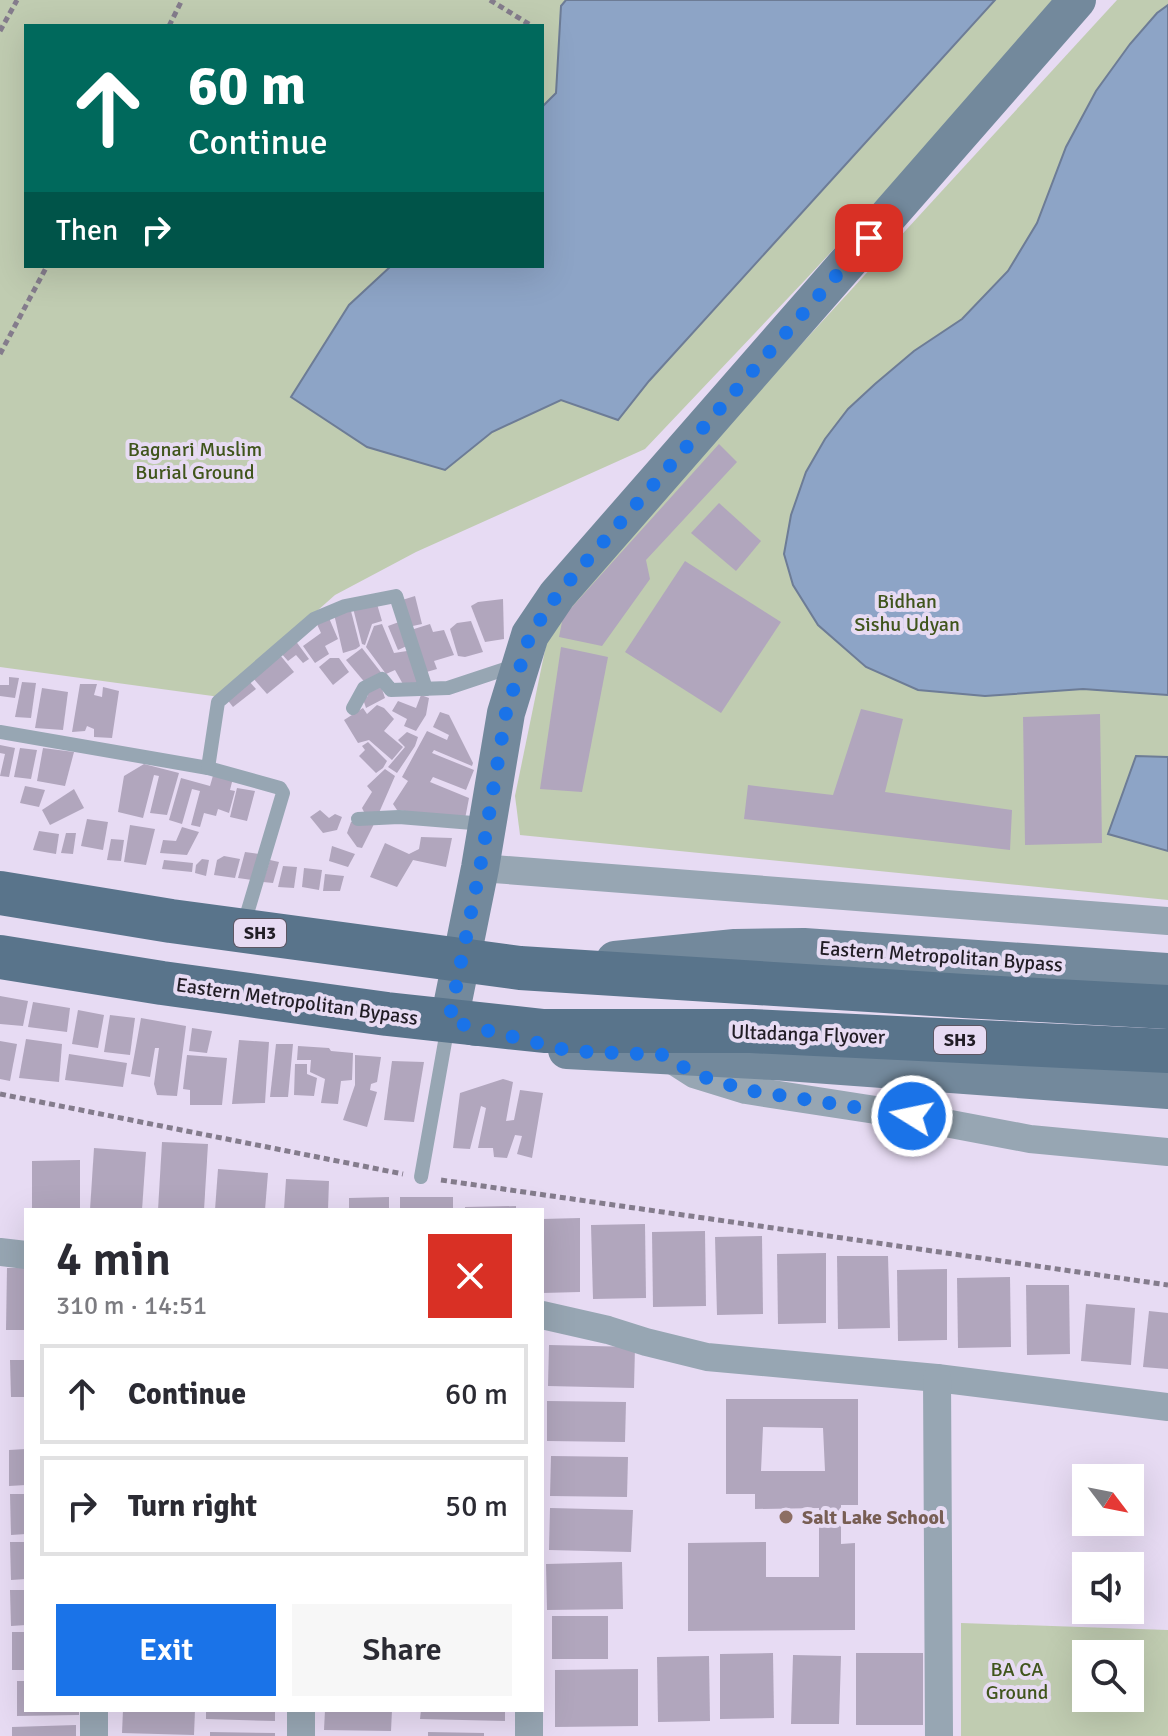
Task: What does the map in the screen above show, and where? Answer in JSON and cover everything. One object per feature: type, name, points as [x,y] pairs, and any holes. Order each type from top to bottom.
[{"type":"main road","points":[[449,1021],[480,868],[506,713],[530,635],[557,595],[1077,0]]},
{"type":"main road","name":"Eastern Metropolitan Bypass","points":[[0,893],[242,931],[520,968],[735,948],[804,947],[1168,972]]},
{"type":"main road","name":"Eastern Metropolitan Bypass","points":[[0,957],[162,983],[449,1021],[570,1051],[773,1061],[1168,1090]]},
{"type":"main road","name":"SH3","points":[[520,968],[1168,1007]]},
{"type":"main road","name":"Ultadanga Flyover","points":[[449,1021],[544,1031],[751,1031],[1168,1051]]},
{"type":"street","points":[[480,868],[1168,921]]},
{"type":"street","points":[[665,1055],[694,1074],[746,1090],[882,1111],[1030,1139],[1168,1152]]},
{"type":"street","points":[[0,1252],[24,1255]]},
{"type":"street","points":[[544,1315],[707,1357],[937,1378],[1168,1407]]},
{"type":"street","points":[[937,1378],[939,1736]]},
{"type":"street","points":[[94,1712],[94,1736]]},
{"type":"street","points":[[301,1712],[301,1736]]},
{"type":"street","points":[[529,1712],[529,1736]]},
{"type":"lane","points":[[208,768],[218,702],[314,619],[345,606],[396,596],[426,689]]},
{"type":"lane","points":[[353,708],[364,688],[382,679],[391,690],[448,688],[521,664]]},
{"type":"lane","points":[[0,732],[208,768],[280,788],[283,793],[242,931]]},
{"type":"lane","points":[[358,819],[399,817],[486,824]]},
{"type":"lane","points":[[421,1177],[449,1021]]},
{"type":"path","points":[[0,31],[17,0]]},
{"type":"path","points":[[170,24],[182,0]]},
{"type":"path","points":[[490,0],[529,24]]},
{"type":"path","points":[[0,354],[46,268]]},
{"type":"path","points":[[0,1094],[421,1177],[1168,1285]]},
{"type":"green space","name":"Bagnari Muslim Burial Ground","points":[[0,0],[1064,0],[645,449],[416,552],[335,595],[220,697],[0,667]]},
{"type":"green space","name":"Bidhan Sishu Udyan","points":[[1117,0],[1168,0],[1168,900],[520,835],[515,796],[552,616]]},
{"type":"green space","name":"BA CA Ground","points":[[961,1623],[1168,1630],[1168,1736],[961,1736]]},
{"type":"water","points":[[566,0],[995,0],[649,381],[618,420],[561,400],[492,432],[445,470],[367,447],[291,397],[349,305],[389,268],[544,268],[544,105],[556,93],[561,6]]},
{"type":"water","points":[[1168,5],[1168,695],[1083,689],[985,696],[918,690],[866,667],[818,625],[793,585],[784,554],[791,515],[806,472],[825,439],[848,409],[914,351],[962,319],[1008,271],[1037,223],[1066,147],[1096,91],[1130,44]]},
{"type":"water","points":[[1136,756],[1168,757],[1168,851],[1108,834]]},
{"type":"building","points":[[719,444],[737,462],[646,560],[650,579],[602,646],[559,637],[563,617]]},
{"type":"building","points":[[719,503],[761,541],[736,571],[691,533]]},
{"type":"building","points":[[685,561],[781,622],[721,713],[625,652]]},
{"type":"building","points":[[415,596],[422,624],[408,627],[399,601]]},
{"type":"building","points":[[503,599],[504,639],[485,642],[471,606],[478,602]]},
{"type":"building","points":[[377,604],[382,621],[372,624],[365,645],[362,644],[353,608]]},
{"type":"building","points":[[351,611],[360,646],[343,653],[334,614]]},
{"type":"building","points":[[329,618],[338,639],[325,646],[329,654],[315,663],[303,646],[321,633],[316,622]]},
{"type":"building","points":[[471,621],[483,652],[458,656],[450,629],[457,623]]},
{"type":"building","points":[[399,622],[409,645],[398,650],[388,626]]},
{"type":"building","points":[[382,624],[394,653],[407,651],[421,686],[404,686],[395,670],[386,674],[366,647],[374,626]]},
{"type":"building","points":[[430,624],[433,632],[444,630],[454,655],[434,661],[437,669],[423,673],[412,643],[414,629]]},
{"type":"building","points":[[295,640],[309,659],[303,663],[296,655],[288,661],[280,652]]},
{"type":"building","points":[[561,647],[608,657],[582,792],[540,789]]},
{"type":"building","points":[[362,648],[383,675],[367,685],[346,660]]},
{"type":"building","points":[[280,655],[294,672],[267,694],[253,678]]},
{"type":"building","points":[[330,658],[339,658],[349,672],[333,685],[319,667]]},
{"type":"building","points":[[9,677],[19,678],[15,698],[0,696],[0,685],[9,685]]},
{"type":"building","points":[[248,680],[256,689],[233,707],[226,698]]},
{"type":"building","points":[[22,682],[36,683],[31,718],[15,717]]},
{"type":"building","points":[[380,683],[385,698],[366,708],[363,699],[368,696],[366,690]]},
{"type":"building","points":[[80,684],[97,684],[94,695],[102,697],[103,687],[119,691],[112,738],[94,737],[94,729],[87,726],[85,731],[72,732]]},
{"type":"building","points":[[42,688],[68,692],[63,730],[35,728]]},
{"type":"building","points":[[421,695],[429,698],[426,715],[416,731],[404,726],[407,719],[392,711],[398,701],[416,708]]},
{"type":"building","points":[[377,705],[394,719],[384,731],[403,747],[392,760],[369,740],[358,743],[344,720],[363,708],[367,714]]},
{"type":"building","points":[[861,709],[903,719],[885,792],[1012,810],[1010,850],[744,819],[748,785],[833,795]]},
{"type":"building","points":[[440,712],[449,715],[473,763],[472,766],[434,750],[432,753],[474,770],[466,790],[433,777],[430,782],[469,798],[465,819],[397,810],[393,804],[408,781],[402,777],[427,731],[447,740],[449,735],[433,727]]},
{"type":"building","points":[[1100,714],[1102,843],[1025,845],[1023,717]]},
{"type":"building","points":[[407,732],[418,737],[397,773],[388,767],[405,747],[398,740]]},
{"type":"building","points":[[368,742],[387,761],[376,773],[359,756],[365,750],[362,746]]},
{"type":"building","points":[[0,745],[15,748],[9,777],[0,776],[5,754],[0,753]]},
{"type":"building","points":[[20,748],[37,750],[31,779],[14,777]]},
{"type":"building","points":[[43,748],[74,752],[65,786],[37,781]]},
{"type":"building","points":[[144,764],[179,773],[167,815],[150,813],[159,776],[154,775],[143,818],[118,812],[124,776]]},
{"type":"building","points":[[385,769],[395,776],[378,815],[364,812],[362,808],[372,792],[367,786]]},
{"type":"building","points":[[214,772],[233,778],[230,790],[235,791],[229,813],[218,809],[216,816],[204,813],[200,827],[191,825],[200,791],[192,789],[182,824],[169,820],[181,778],[210,786]]},
{"type":"building","points":[[25,786],[45,790],[39,807],[20,803]]},
{"type":"building","points":[[237,788],[255,791],[247,821],[230,817]]},
{"type":"building","points":[[74,789],[84,808],[50,825],[42,810]]},
{"type":"building","points":[[320,810],[329,818],[335,814],[342,817],[337,830],[323,833],[310,817]]},
{"type":"building","points":[[87,819],[108,822],[103,850],[81,846]]},
{"type":"building","points":[[372,821],[374,824],[362,848],[357,847],[347,833],[351,822]]},
{"type":"building","points":[[130,825],[155,829],[146,865],[124,862]]},
{"type":"building","points":[[182,827],[199,832],[187,855],[160,853],[163,840],[176,841]]},
{"type":"building","points":[[39,831],[59,834],[56,854],[33,850]]},
{"type":"building","points":[[66,833],[76,833],[73,854],[61,853]]},
{"type":"building","points":[[421,837],[452,838],[446,867],[413,860],[397,887],[370,877],[385,843],[409,854],[419,849]]},
{"type":"building","points":[[111,839],[124,840],[121,861],[107,860]]},
{"type":"building","points":[[332,846],[355,854],[348,867],[329,861]]},
{"type":"building","points":[[245,852],[259,854],[252,880],[238,878]]},
{"type":"building","points":[[224,856],[240,859],[235,878],[214,875],[217,860]]},
{"type":"building","points":[[202,859],[209,860],[206,876],[195,873],[196,865]]},
{"type":"building","points":[[164,860],[193,863],[192,872],[162,869]]},
{"type":"building","points":[[270,860],[279,862],[273,883],[263,882]]},
{"type":"building","points":[[283,866],[297,867],[294,888],[278,887]]},
{"type":"building","points":[[304,868],[322,870],[319,890],[302,887]]},
{"type":"building","points":[[325,874],[344,876],[340,891],[323,891]]},
{"type":"building","points":[[0,996],[28,1001],[23,1026],[0,1024]]},
{"type":"building","points":[[33,1002],[70,1008],[67,1032],[28,1027]]},
{"type":"building","points":[[78,1010],[104,1015],[98,1048],[72,1044]]},
{"type":"building","points":[[110,1015],[135,1018],[130,1055],[104,1052]]},
{"type":"building","points":[[141,1018],[186,1026],[177,1096],[157,1095],[154,1084],[159,1048],[155,1048],[150,1077],[131,1074]]},
{"type":"building","points":[[192,1028],[212,1031],[207,1053],[189,1051]]},
{"type":"building","points":[[26,1039],[62,1044],[59,1082],[19,1078]]},
{"type":"building","points":[[239,1040],[269,1042],[265,1103],[232,1104]]},
{"type":"building","points":[[0,1041],[17,1044],[10,1081],[0,1079]]},
{"type":"building","points":[[276,1044],[293,1044],[288,1097],[270,1097]]},
{"type":"building","points":[[298,1046],[353,1053],[352,1080],[341,1081],[338,1104],[321,1103],[325,1079],[310,1072],[311,1060],[297,1060]]},
{"type":"building","points":[[69,1054],[127,1063],[123,1087],[65,1080]]},
{"type":"building","points":[[187,1055],[227,1058],[222,1105],[190,1105],[190,1090],[183,1089]]},
{"type":"building","points":[[355,1055],[381,1057],[377,1082],[371,1084],[370,1090],[377,1092],[367,1127],[343,1120],[355,1085]]},
{"type":"building","points":[[392,1061],[424,1062],[414,1122],[384,1120]]},
{"type":"building","points":[[295,1064],[307,1064],[307,1074],[317,1078],[314,1096],[294,1095]]},
{"type":"building","points":[[503,1079],[513,1082],[506,1121],[514,1120],[520,1090],[543,1093],[532,1158],[517,1154],[522,1136],[515,1135],[507,1158],[494,1157],[493,1148],[478,1148],[486,1108],[481,1106],[470,1149],[453,1148],[460,1093]]},
{"type":"building","points":[[162,1142],[208,1144],[204,1208],[158,1208]]},
{"type":"building","points":[[94,1148],[146,1152],[142,1208],[90,1208]]},
{"type":"building","points":[[80,1160],[80,1208],[32,1208],[32,1161]]},
{"type":"building","points":[[218,1169],[268,1173],[265,1208],[215,1208]]},
{"type":"building","points":[[286,1179],[329,1181],[328,1208],[284,1208]]},
{"type":"building","points":[[389,1197],[389,1208],[349,1208],[349,1198]]},
{"type":"building","points":[[400,1197],[453,1197],[453,1208],[400,1208]]},
{"type":"building","points":[[516,1206],[516,1208],[465,1208]]},
{"type":"building","points":[[580,1218],[580,1292],[544,1293],[544,1219]]},
{"type":"building","points":[[645,1224],[646,1298],[593,1299],[591,1225]]},
{"type":"building","points":[[705,1231],[706,1306],[653,1307],[652,1232]]},
{"type":"building","points":[[762,1236],[763,1314],[717,1315],[715,1237]]},
{"type":"building","points":[[826,1253],[826,1323],[778,1324],[777,1254]]},
{"type":"building","points":[[837,1256],[888,1256],[890,1328],[838,1329]]},
{"type":"building","points":[[7,1268],[24,1268],[24,1330],[6,1330]]},
{"type":"building","points":[[947,1269],[947,1340],[898,1341],[897,1270]]},
{"type":"building","points":[[1010,1277],[1011,1347],[958,1348],[957,1278]]},
{"type":"building","points":[[1026,1285],[1069,1285],[1070,1354],[1027,1355]]},
{"type":"building","points":[[1086,1304],[1135,1308],[1131,1365],[1081,1361]]},
{"type":"building","points":[[1149,1311],[1168,1313],[1168,1369],[1143,1367]]},
{"type":"building","points":[[549,1345],[635,1347],[634,1388],[548,1386]]},
{"type":"building","points":[[10,1360],[24,1360],[24,1397],[11,1397]]},
{"type":"building","points":[[726,1399],[858,1399],[858,1505],[841,1505],[841,1544],[855,1543],[855,1630],[688,1631],[688,1543],[766,1542],[766,1577],[819,1577],[819,1508],[755,1509],[755,1494],[726,1494]],"holes":[[[763,1427],[823,1428],[825,1471],[761,1471]]]},
{"type":"building","points":[[547,1401],[626,1402],[625,1442],[547,1441]]},
{"type":"building","points":[[24,1449],[24,1485],[9,1486],[9,1450]]},
{"type":"building","points":[[551,1456],[628,1457],[627,1497],[550,1496]]},
{"type":"building","points":[[10,1494],[24,1494],[24,1534],[11,1535]]},
{"type":"building","points":[[550,1508],[633,1510],[631,1552],[549,1550]]},
{"type":"building","points":[[10,1542],[24,1542],[24,1579],[11,1580]]},
{"type":"building","points":[[622,1562],[623,1609],[547,1610],[546,1564]]},
{"type":"building","points":[[10,1590],[24,1590],[24,1625],[11,1626]]},
{"type":"building","points":[[552,1616],[608,1616],[608,1659],[552,1659]]},
{"type":"building","points":[[12,1632],[24,1632],[24,1670],[12,1670]]},
{"type":"building","points":[[773,1653],[774,1718],[720,1719],[720,1654]]},
{"type":"building","points":[[856,1653],[923,1653],[923,1725],[856,1725]]},
{"type":"building","points":[[793,1655],[841,1656],[839,1724],[791,1724]]},
{"type":"building","points":[[709,1656],[710,1721],[658,1722],[657,1657]]},
{"type":"building","points":[[638,1669],[638,1726],[555,1727],[555,1670]]},
{"type":"building","points":[[17,1681],[24,1681],[24,1712],[79,1712],[79,1715],[17,1716]]},
{"type":"building","points":[[123,1712],[195,1712],[194,1735],[122,1733]]},
{"type":"building","points":[[206,1712],[275,1712],[275,1721],[206,1719]]},
{"type":"building","points":[[325,1712],[392,1712],[391,1731],[324,1730]]},
{"type":"building","points":[[421,1712],[505,1712],[505,1721],[420,1719]]},
{"type":"building","points":[[76,1725],[76,1736],[12,1736],[12,1727]]},
{"type":"building","points":[[210,1732],[275,1733],[275,1736],[210,1736]]},
{"type":"building","points":[[428,1732],[484,1733],[484,1736],[428,1736]]},
{"type":"place","name":"Salt Lake School","points":[[786,1517]]},
{"type":"route","points":[[869,238],[557,595],[530,635],[506,713],[480,868],[449,1021],[570,1051],[665,1055],[694,1074],[746,1090],[912,1116]]}]
